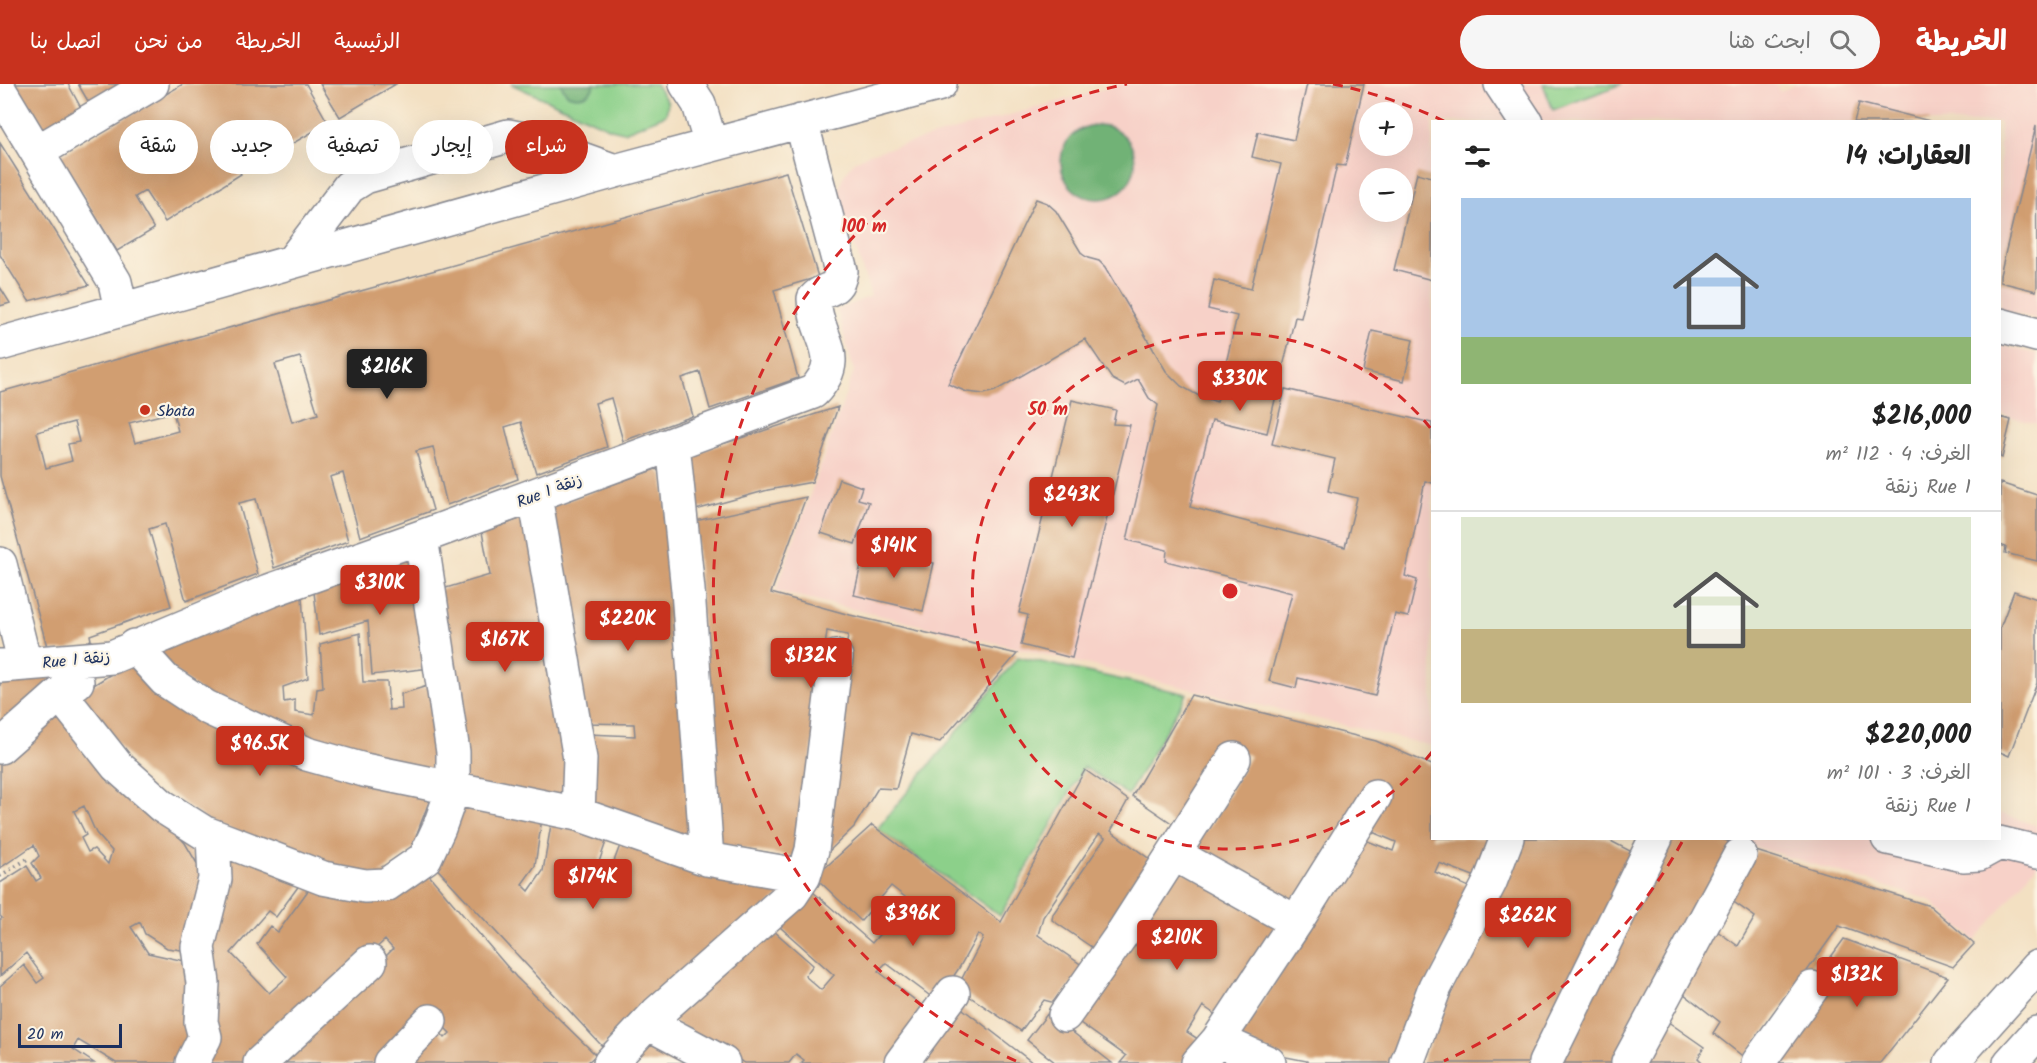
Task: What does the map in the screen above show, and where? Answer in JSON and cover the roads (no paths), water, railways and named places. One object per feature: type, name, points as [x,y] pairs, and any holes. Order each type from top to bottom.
[{"type":"street","points":[[38,152],[152,84]]},
{"type":"street","points":[[686,84],[699,104],[711,146]]},
{"type":"street","points":[[0,344],[615,171],[940,84]]},
{"type":"street","points":[[1501,84],[1525,120]]},
{"type":"street","points":[[0,91],[115,282],[121,310]]},
{"type":"street","name":"Rue 1 زنقة","points":[[13,665],[123,652],[269,591],[535,496],[813,392],[823,382],[829,370],[830,356],[816,316],[814,299],[835,288],[841,271],[801,121]]},
{"type":"street","points":[[292,262],[349,187],[365,177],[508,136],[529,140],[615,171]]},
{"type":"street","points":[[2001,325],[2037,335]]},
{"type":"street","points":[[673,444],[688,590],[707,859]]},
{"type":"street","points":[[535,496],[580,759],[578,814]]},
{"type":"street","points":[[60,694],[117,766],[162,806],[213,836],[323,878],[365,886],[386,885],[425,858],[453,789],[453,752],[421,537]]},
{"type":"street","points":[[0,564],[13,665]]},
{"type":"street","points":[[0,747],[60,694],[123,652],[206,706],[307,754],[364,770],[578,814],[707,859],[804,876]]},
{"type":"street","points":[[610,1063],[657,1013],[792,894],[804,876],[812,850],[836,657]]},
{"type":"street","points":[[1065,1015],[1120,937],[1234,759]]},
{"type":"street","points":[[1269,1063],[1208,1052],[1296,922],[1375,796]]},
{"type":"street","points":[[192,1063],[205,1037],[201,1022],[203,983],[198,947],[215,879],[213,836]]},
{"type":"street","points":[[1407,1063],[1435,987],[1490,882],[1506,840]]},
{"type":"street","points":[[1545,1063],[1655,840]]},
{"type":"street","points":[[1895,840],[1963,855],[1979,854],[1999,843],[2037,852]]},
{"type":"street","points":[[1174,854],[1296,922]]},
{"type":"street","points":[[1628,1063],[1740,855]]},
{"type":"street","points":[[260,1063],[370,962]]},
{"type":"street","points":[[1951,1063],[2037,967]]},
{"type":"street","points":[[1758,1063],[1812,987]]},
{"type":"street","points":[[901,1063],[953,993]]},
{"type":"street","points":[[390,1063],[430,1021]]},
{"type":"street","points":[[648,1023],[723,1063]]},
{"type":"street","points":[[2010,1063],[2037,1033]]},
{"type":"place","name":"Sbata","points":[[145,410]]}]
